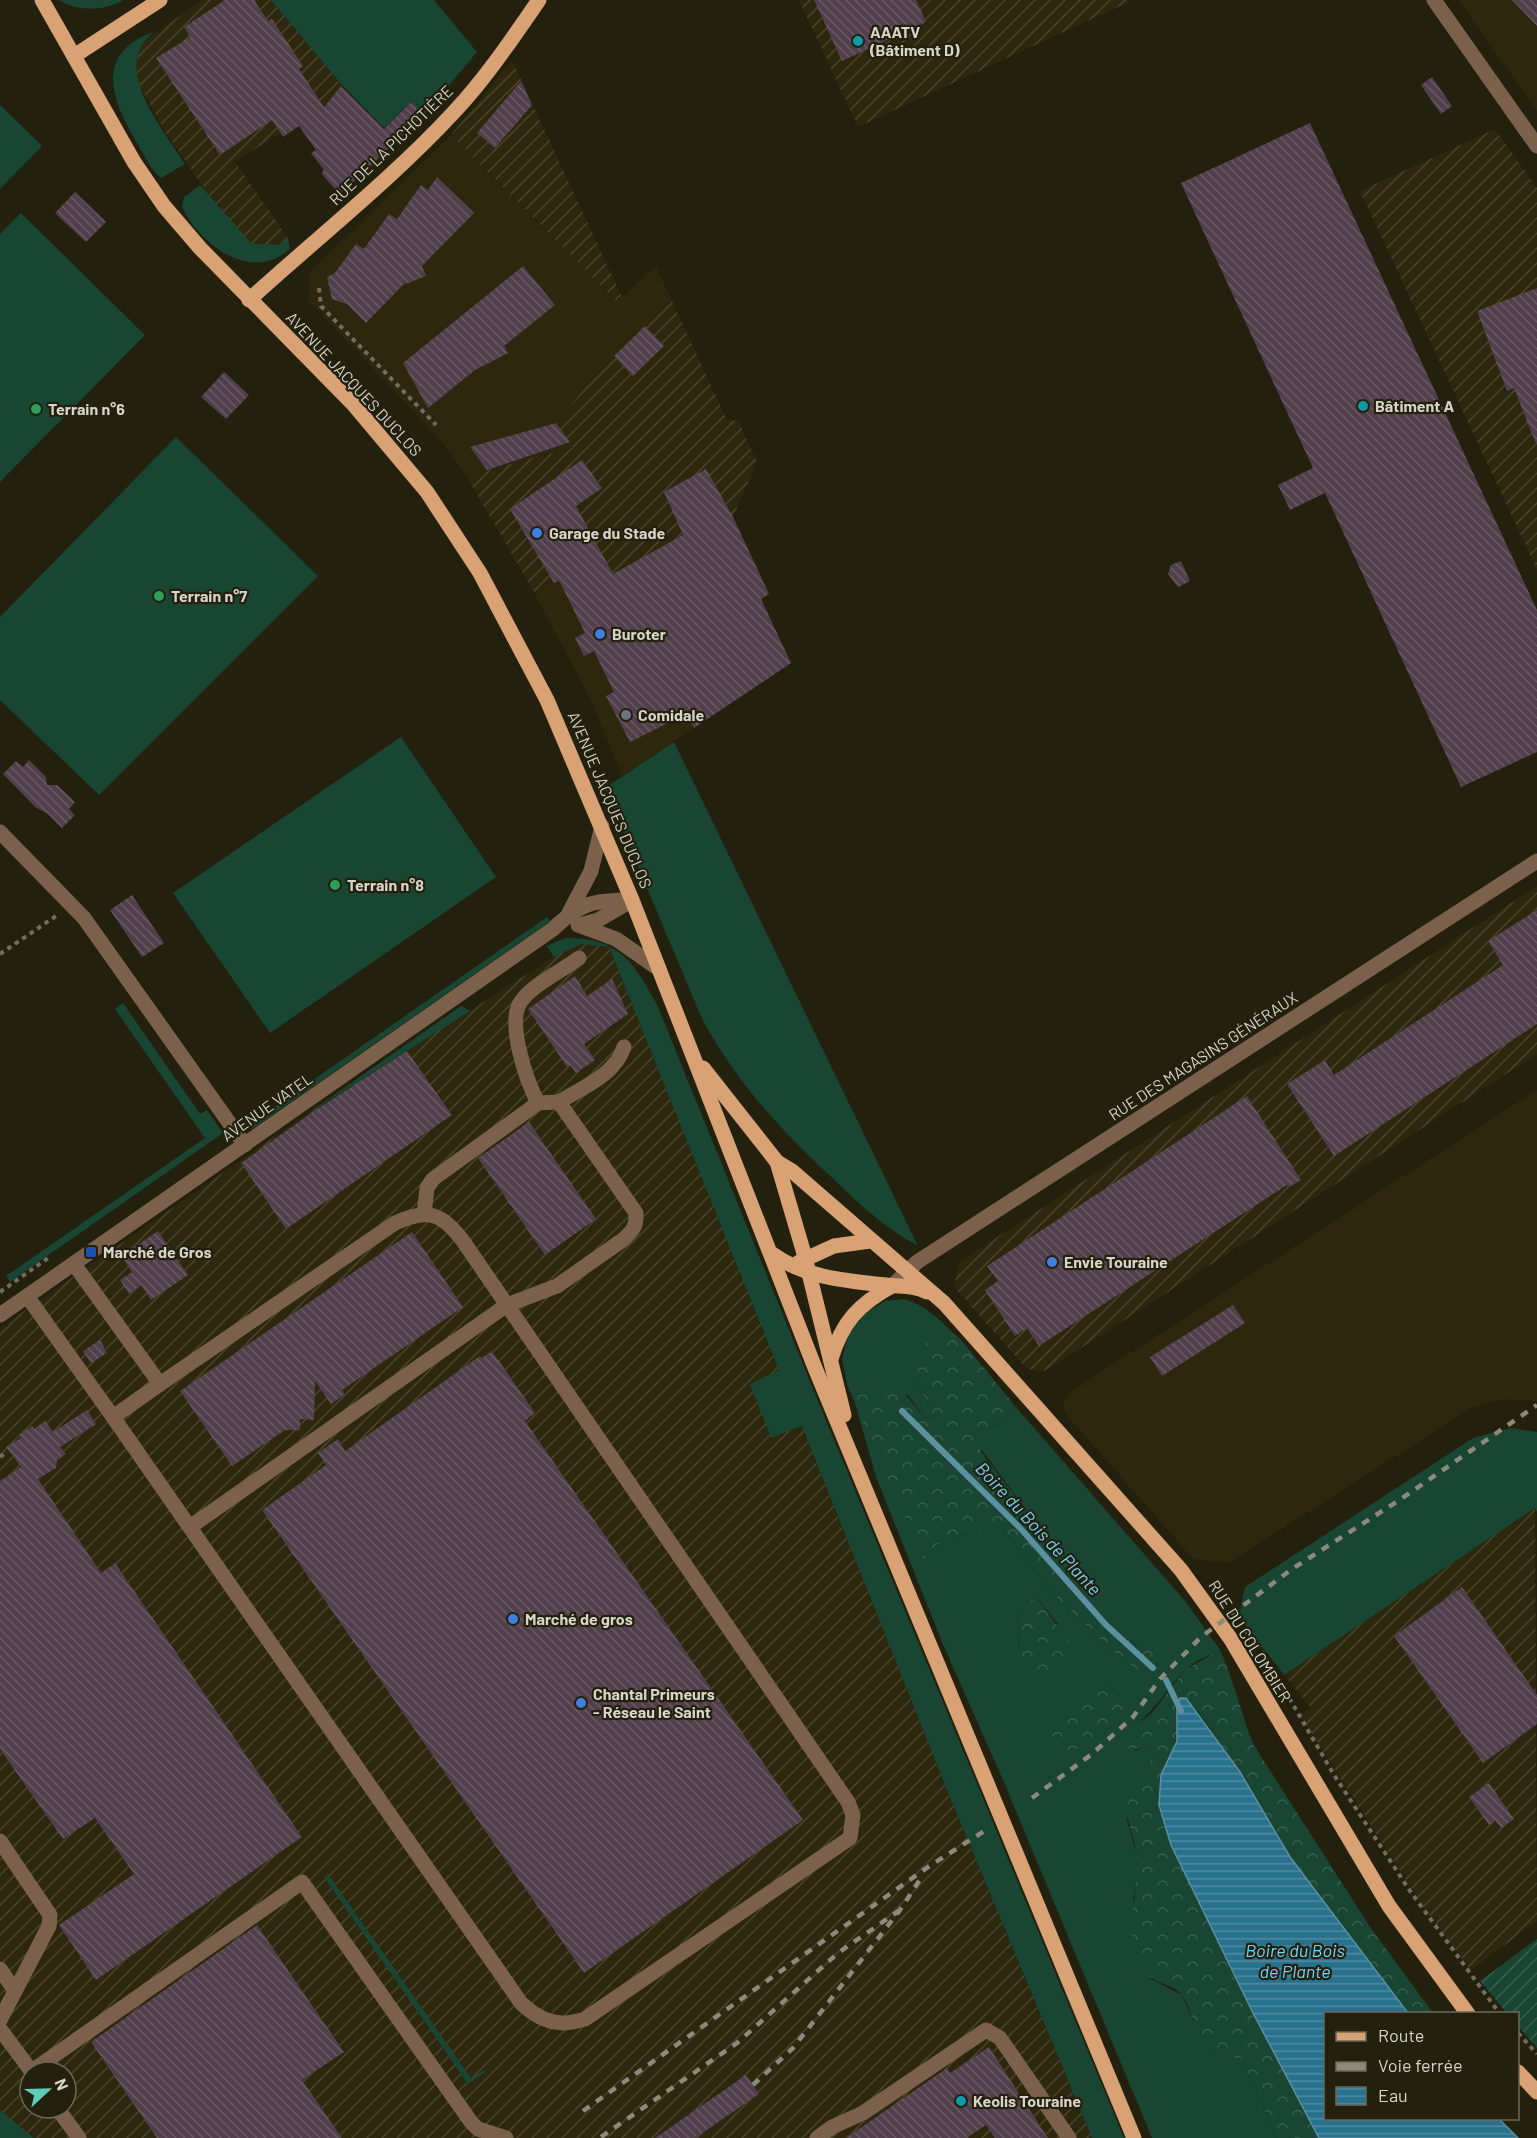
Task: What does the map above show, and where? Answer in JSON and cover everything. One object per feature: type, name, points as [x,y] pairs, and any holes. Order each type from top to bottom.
[{"type":"main road","name":"AVENUE JACQUES DUCLOS","points":[[42,0],[134,162],[164,206],[200,248],[375,430],[427,492],[456,532],[547,700],[602,826],[786,1292],[855,1460]]},
{"type":"main road","points":[[74,56],[160,0]]},
{"type":"main road","name":"RUE DE LA PICHOTIÈRE","points":[[249,300],[388,177],[449,118],[495,63],[539,0]]},
{"type":"main road","points":[[692,1054],[777,1162],[855,1460],[1134,2138]]},
{"type":"main road","name":"RUE DU COLOMBIER","points":[[777,1162],[792,1171],[933,1294],[1016,1382],[1149,1532],[1203,1597],[1230,1638],[1378,1889],[1467,2012]]},
{"type":"main road","points":[[786,1292],[803,1266],[834,1246],[870,1241]]},
{"type":"main road","name":"RUE DU COLOMBIER","points":[[771,1253],[803,1266],[892,1286],[908,1285],[933,1294]]},
{"type":"main road","points":[[830,1362],[836,1343],[851,1315],[873,1296],[892,1286]]},
{"type":"main road","points":[[1519,2073],[1537,2092]]},
{"type":"street","points":[[1434,0],[1537,146]]},
{"type":"street","points":[[602,826],[591,871],[573,919],[616,939],[659,969]]},
{"type":"street","points":[[0,832],[73,904],[84,918],[245,1145]]},
{"type":"street","name":"RUE DES MAGASINS GÉNÉRAUX","points":[[892,1286],[907,1269],[1537,861]]},
{"type":"street","name":"AVENUE VATEL","points":[[0,1315],[553,929],[573,919],[598,920],[632,900]]},
{"type":"street","points":[[538,1103],[526,1076],[515,1019],[517,1009],[529,993],[579,958]]},
{"type":"street","points":[[424,1214],[427,1188],[433,1179],[538,1103],[559,1102],[606,1073],[620,1057],[624,1047]]},
{"type":"street","points":[[190,1527],[507,1305],[556,1286],[634,1230],[637,1222],[636,1213],[559,1102]]},
{"type":"street","points":[[27,1296],[521,2002],[535,2016],[564,2024],[585,2019],[850,1838],[853,1815],[848,1802],[451,1225],[437,1216],[424,1214],[395,1223],[113,1417]]},
{"type":"street","points":[[74,1264],[160,1384]]},
{"type":"street","points":[[0,1841],[50,1915],[49,1926],[0,2020]]},
{"type":"street","points":[[49,2060],[302,1882],[471,2122],[478,2129],[506,2138]]},
{"type":"street","points":[[0,1969],[15,1991]]},
{"type":"street","points":[[0,2029],[23,2060]]},
{"type":"street","points":[[817,2138],[832,2127],[863,2113],[986,2030],[1000,2038],[1069,2138]]},
{"type":"street","points":[[66,2120],[79,2138]]},
{"type":"path","points":[[318,288],[321,306],[436,425]]},
{"type":"path","points":[[0,954],[73,904]]},
{"type":"path","points":[[1230,1638],[1240,1631],[1246,1631],[1252,1635],[1334,1775],[1404,1881],[1499,2012]]},
{"type":"path","points":[[1519,2034],[1537,2054]]},
{"type":"shaded area","points":[[202,0],[271,0],[342,85],[327,103],[235,162],[288,238],[279,245],[251,243],[215,204],[164,130],[137,81],[135,65],[142,43]]},
{"type":"shaded area","points":[[799,0],[1133,0],[858,127]]},
{"type":"shaded area","points":[[1459,0],[1537,0],[1537,111],[1476,25]]},
{"type":"shaded area","points":[[512,60],[622,297],[617,302],[451,135]]},
{"type":"shaded area","points":[[1495,129],[1537,188],[1537,570],[1360,191]]},
{"type":"shaded area","points":[[451,135],[616,302],[656,266],[672,301],[583,390],[574,448],[483,471],[468,479],[442,442],[308,300],[309,272]]},
{"type":"shaded area","points":[[672,301],[727,420],[738,421],[757,462],[733,517],[769,594],[761,599],[791,663],[694,728],[663,667],[589,565],[535,594],[468,479],[482,471],[573,448],[556,423],[600,370]]},
{"type":"shaded area","points":[[604,557],[694,728],[622,776],[592,702],[535,594]]},
{"type":"shaded area","points":[[1537,886],[1537,1054],[1047,1370],[1038,1372],[1026,1368],[954,1287],[959,1262]]},
{"type":"shaded area","points":[[581,944],[609,947],[780,1370],[770,1438],[802,1426],[949,1795],[1092,2138],[0,2138],[0,1328],[304,1116],[565,950]]},
{"type":"shaded area","points":[[1537,1090],[1537,1401],[1502,1399],[1471,1408],[1229,1563],[1193,1559],[1066,1414],[1063,1408],[1065,1397]]},
{"type":"shaded area","points":[[1535,1508],[1537,1921],[1471,1970],[1428,1914],[1300,1715],[1311,1708],[1284,1675]]},
{"type":"green space","points":[[59,0],[123,0],[116,4],[91,9],[74,7]]},
{"type":"green space","points":[[271,0],[434,0],[477,52],[424,115],[411,102],[384,128],[342,85]]},
{"type":"green space","points":[[154,32],[142,46],[137,62],[138,79],[144,98],[185,164],[161,178],[150,166],[128,127],[115,95],[113,79],[115,65],[122,52],[135,41]]},
{"type":"green space","points":[[0,105],[42,146],[0,189]]},
{"type":"green space","points":[[200,185],[251,243],[279,245],[288,238],[290,249],[275,259],[260,262],[244,261],[215,246],[202,235],[182,207],[184,197]]},
{"type":"green space","name":"Terrain n°6","points":[[21,213],[145,335],[0,482],[0,234]]},
{"type":"green space","name":"Terrain n°7","points":[[176,437],[318,576],[99,795],[0,700],[0,617]]},
{"type":"green space","name":"Terrain n°8","points":[[401,737],[496,877],[270,1033],[173,893]]},
{"type":"green space","points":[[674,742],[918,1246],[893,1231],[870,1213],[792,1138],[744,1084],[703,1021],[605,788]]},
{"type":"green space","points":[[547,917],[550,921],[539,929],[252,1129],[247,1126]]},
{"type":"green space","points":[[565,938],[599,942],[612,948],[623,956],[633,966],[658,1007],[813,1389],[1124,2138],[1092,2138],[949,1795],[802,1426],[771,1438],[750,1384],[779,1370],[609,947],[581,944],[554,957],[547,946]]},
{"type":"green space","points":[[123,1003],[200,1114],[207,1110],[223,1133],[10,1282],[6,1276],[205,1138],[115,1009]]},
{"type":"green space","points":[[461,1006],[470,1011],[304,1116]]},
{"type":"green space","points":[[904,1299],[918,1305],[952,1332],[944,1331],[917,1368],[914,1377],[934,1416],[931,1420],[924,1417],[908,1395],[874,1396],[924,1559],[942,1542],[995,1523],[1005,1532],[1059,1600],[1124,1661],[1151,1671],[1157,1661],[1154,1653],[1145,1646],[1126,1639],[1106,1625],[1079,1596],[1048,1539],[975,1441],[975,1434],[981,1429],[996,1425],[1015,1406],[1186,1602],[1220,1650],[1197,1661],[1186,1670],[1150,1712],[1134,1726],[1135,1751],[1142,1748],[1151,1750],[1153,1756],[1147,1771],[1134,1789],[1127,1821],[1137,1855],[1137,1881],[1133,1899],[1151,1979],[1182,1995],[1202,2041],[1214,2054],[1242,2059],[1277,2138],[1152,2138],[1003,1780],[942,1642],[876,1477],[855,1403],[847,1385],[842,1359],[849,1332],[869,1310],[886,1301]],"holes":[[[1035,1595],[1058,1624],[1019,1655],[1018,1613]],[[1108,1682],[1121,1696],[1053,1731],[1103,1685]]]},
{"type":"green space","points":[[944,1331],[952,1332],[961,1340],[1015,1406],[996,1425],[981,1429],[975,1434],[982,1453],[1048,1539],[1079,1596],[1106,1625],[1126,1639],[1145,1646],[1155,1653],[1157,1661],[1151,1671],[1144,1673],[1124,1661],[1059,1600],[1005,1532],[995,1524],[942,1542],[924,1560],[861,1418],[855,1397],[858,1394],[874,1396],[896,1389],[903,1392],[924,1417],[931,1420],[934,1416],[914,1377],[926,1343],[936,1334]]},
{"type":"green space","points":[[1510,1428],[1537,1432],[1537,1512],[1535,1508],[1284,1675],[1239,1617],[1245,1587],[1473,1438]]},
{"type":"green space","points":[[1035,1595],[1075,1650],[1052,1681],[1043,1684],[1033,1681],[1023,1671],[1019,1661],[1018,1613]]},
{"type":"green space","points":[[1220,1650],[1253,1744],[1370,1927],[1432,2012],[1407,2012],[1290,1857],[1240,1772],[1197,1710],[1177,1707],[1179,1727],[1171,1758],[1171,1845],[1253,2013],[1319,2138],[1277,2138],[1242,2059],[1221,2056],[1208,2049],[1198,2035],[1190,2010],[1182,1995],[1151,1977],[1142,1966],[1136,1952],[1132,1925],[1137,1858],[1127,1811],[1129,1799],[1153,1756],[1151,1750],[1142,1748],[1129,1750],[1126,1740],[1134,1726],[1151,1714],[1185,1670]]},
{"type":"green space","points":[[1108,1682],[1121,1696],[1133,1717],[1087,1746],[1066,1750],[1055,1748],[1051,1739],[1052,1732],[1065,1719],[1074,1702],[1082,1693]]},
{"type":"green space","points":[[328,1874],[471,2078],[484,2070],[485,2072],[468,2084],[324,1877]]},
{"type":"green space","points":[[1537,1939],[1537,2048],[1519,2027],[1519,2012],[1506,2012],[1480,1981]]},
{"type":"green space","points":[[0,2110],[34,2138],[0,2138]]},
{"type":"water","name":"Boire du Bois de Plante","points":[[1180,1698],[1186,1698],[1240,1772],[1290,1857],[1407,2012],[1324,2012],[1324,2120],[1500,2120],[1518,2138],[1319,2138],[1253,2013],[1171,1845],[1159,1805],[1161,1775],[1177,1741],[1177,1707]]},
{"type":"building","points":[[225,0],[254,0],[268,21],[272,19],[303,66],[299,69],[324,107],[341,86],[384,129],[411,102],[424,115],[340,195],[321,173],[324,170],[311,153],[316,150],[299,126],[283,137],[272,120],[220,155],[156,58],[190,37],[184,27]]},
{"type":"building","name":"AAATV (Bâtiment D)","points":[[814,0],[916,0],[926,22],[842,61]]},
{"type":"building","points":[[1512,0],[1537,0],[1537,26]]},
{"type":"building","points":[[1432,77],[1452,106],[1441,114],[1421,85]]},
{"type":"building","points":[[521,81],[532,105],[495,148],[477,133]]},
{"type":"building","name":"Bâtiment A","points":[[1310,123],[1537,610],[1537,752],[1461,787],[1325,493],[1290,510],[1278,485],[1313,468],[1181,183]]},
{"type":"building","points":[[437,177],[474,213],[422,266],[426,276],[403,285],[366,323],[347,304],[332,299],[327,277],[335,273],[356,244],[364,249],[389,214],[397,219],[421,185],[428,190]]},
{"type":"building","points":[[75,192],[106,222],[86,242],[55,213]]},
{"type":"building","points":[[523,266],[555,305],[504,346],[508,353],[475,370],[428,408],[403,363]]},
{"type":"building","points":[[1537,288],[1536,444],[1514,388],[1507,391],[1477,311]]},
{"type":"building","points":[[645,326],[664,346],[633,376],[614,356]]},
{"type":"building","points":[[224,372],[249,395],[226,419],[201,397]]},
{"type":"building","points":[[556,423],[570,442],[487,470],[470,447]]},
{"type":"building","points":[[582,460],[602,488],[576,506],[613,574],[683,535],[664,492],[706,469],[733,517],[769,594],[761,599],[791,663],[694,728],[686,714],[630,742],[606,696],[614,692],[594,651],[584,656],[575,638],[585,633],[559,580],[554,583],[510,509]]},
{"type":"building","points":[[1181,561],[1190,581],[1178,587],[1168,574],[1171,565]]},
{"type":"building","points":[[29,760],[46,777],[47,785],[57,785],[75,802],[69,809],[75,815],[62,828],[48,814],[35,807],[3,774],[16,761],[23,767]]},
{"type":"building","points":[[132,895],[164,943],[142,957],[110,910]]},
{"type":"building","points":[[1537,910],[1537,1024],[1334,1156],[1287,1084],[1325,1060],[1334,1075],[1503,965],[1488,941]]},
{"type":"building","points":[[575,976],[587,996],[612,979],[628,1014],[584,1044],[595,1060],[576,1073],[570,1065],[567,1067],[528,1009]]},
{"type":"building","points":[[407,1051],[452,1115],[286,1229],[241,1163],[314,1111]]},
{"type":"building","points":[[1247,1096],[1301,1180],[1289,1187],[1287,1185],[1039,1346],[1027,1328],[1015,1336],[985,1290],[998,1281],[987,1266]]},
{"type":"building","points":[[529,1122],[596,1219],[545,1255],[478,1158]]},
{"type":"building","points":[[158,1231],[188,1275],[151,1300],[141,1285],[129,1294],[120,1280],[132,1272],[121,1256]]},
{"type":"building","points":[[412,1232],[463,1307],[342,1390],[345,1394],[331,1404],[315,1381],[314,1420],[300,1419],[300,1430],[285,1430],[232,1466],[180,1391]]},
{"type":"building","points":[[1233,1305],[1245,1323],[1162,1376],[1150,1357]]},
{"type":"building","points":[[100,1340],[107,1353],[91,1363],[83,1351]]},
{"type":"building","points":[[492,1351],[535,1413],[525,1421],[803,1820],[584,1973],[262,1510],[326,1465],[318,1453],[338,1439],[345,1451],[480,1356],[482,1358]]},
{"type":"building","points":[[87,1410],[96,1424],[60,1447],[66,1454],[57,1460],[56,1468],[38,1479],[101,1573],[115,1563],[302,1837],[96,1980],[59,1925],[134,1874],[95,1818],[63,1839],[0,1749],[0,1481],[21,1467],[6,1447],[21,1438],[19,1435],[32,1426],[34,1429],[45,1421],[53,1432]]},
{"type":"building","points":[[1462,1587],[1537,1695],[1537,1724],[1483,1763],[1394,1636]]},
{"type":"building","points":[[1489,1783],[1514,1819],[1501,1828],[1495,1820],[1489,1825],[1469,1797]]},
{"type":"building","points":[[257,1925],[344,2052],[302,2080],[342,2138],[157,2138],[91,2042]]},
{"type":"building","name":"Keolis Touraine","points":[[989,2047],[1048,2138],[995,2138],[986,2125],[966,2138],[846,2138],[947,2068],[950,2073]]},
{"type":"building","points":[[746,2075],[759,2094],[695,2138],[655,2138]]},
{"type":"waterway","name":"Boire du Bois de Plante","points":[[902,1411],[1021,1529],[1106,1625],[1153,1668]]},
{"type":"waterway","name":"Boire du Bois de Plante","points":[[1166,1680],[1181,1711]]},
{"type":"railway","points":[[1032,1798],[1092,1754],[1133,1717],[1160,1679],[1201,1637],[1292,1569],[1401,1499],[1537,1405]]},
{"type":"railway","points":[[583,2111],[928,1867],[989,1828]]},
{"type":"railway","points":[[753,2085],[793,2048],[900,1910],[923,1875]]},
{"type":"railway","points":[[601,2137],[737,2043],[838,1953],[900,1910]]},
{"type":"place","name":"AAATV (Bâtiment D)","points":[[858,41]]},
{"type":"place","name":"Bâtiment A","points":[[1363,406]]},
{"type":"place","name":"Terrain n°6","points":[[36,409]]},
{"type":"place","name":"Garage du Stade","points":[[537,533]]},
{"type":"place","name":"Terrain n°7","points":[[159,596]]},
{"type":"place","name":"Buroter","points":[[600,634]]},
{"type":"place","name":"Comidale","points":[[626,715]]},
{"type":"place","name":"Terrain n°8","points":[[335,885]]},
{"type":"place","name":"Marché de Gros","points":[[91,1252]]},
{"type":"place","name":"Envie Touraine","points":[[1052,1262]]},
{"type":"place","name":"Marché de gros","points":[[513,1619]]},
{"type":"place","name":"Chantal Primeurs - Réseau le Saint","points":[[581,1703]]},
{"type":"place","name":"Keolis Touraine","points":[[961,2101]]}]
